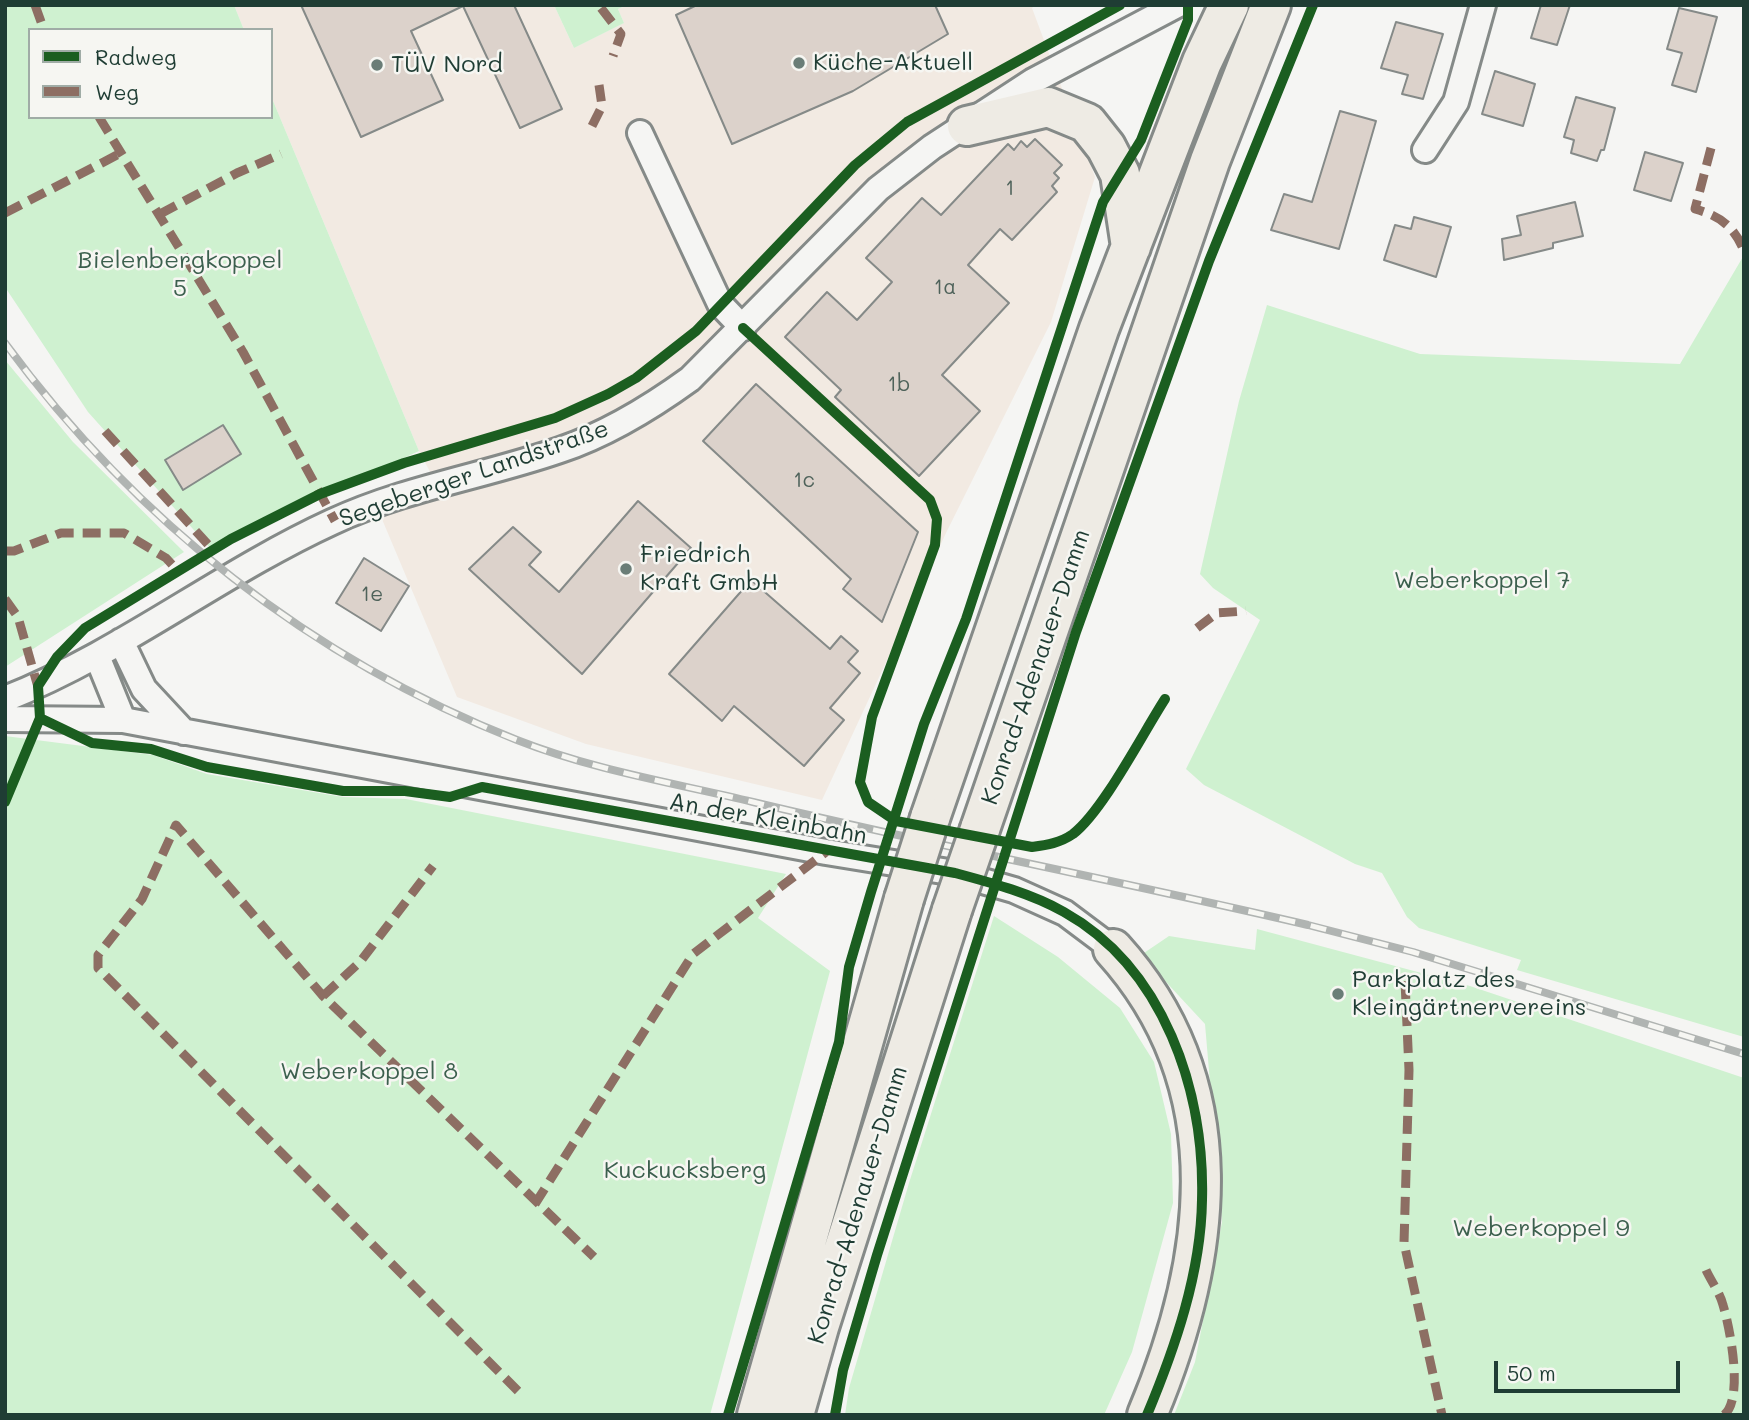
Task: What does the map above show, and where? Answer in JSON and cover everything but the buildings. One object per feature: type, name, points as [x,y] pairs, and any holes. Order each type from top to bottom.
[{"type":"highway","points":[[1202,62],[1218,5]]},
{"type":"highway","name":"Konrad-Adenauer-Damm","points":[[757,1415],[904,899],[930,818],[1062,432],[1202,62],[1229,5]]},
{"type":"highway","name":"Konrad-Adenauer-Damm","points":[[794,1415],[819,1327],[952,909],[1210,161],[1271,5]]},
{"type":"highway","points":[[1210,161],[1256,91],[1291,5]]},
{"type":"highway","points":[[967,126],[1048,107],[1087,123],[1106,147],[1120,174],[1131,247]]},
{"type":"highway","points":[[1113,949],[1146,988],[1174,1041],[1196,1114],[1200,1155],[1202,1200],[1198,1243],[1176,1339],[1147,1415]]},
{"type":"highway","points":[[816,1415],[820,1394],[819,1327]]},
{"type":"street","name":"Segeberger Landstraße","points":[[5,699],[97,656],[278,548],[335,521],[400,496],[562,449],[620,424],[690,379],[878,189],[932,147],[1033,81],[1177,5]]},
{"type":"street","points":[[1425,150],[1455,102],[1483,5]]},
{"type":"street","points":[[640,133],[720,304],[743,328]]},
{"type":"street","points":[[121,641],[144,690],[184,732]]},
{"type":"street","points":[[97,656],[123,720]]},
{"type":"street","name":"An der Kleinbahn","points":[[5,719],[123,720],[826,852],[955,873],[1014,890],[1066,913],[1113,949]]},
{"type":"shaded area","points":[[234,5],[554,5],[574,48],[624,23],[618,9],[627,5],[1036,5],[1032,8],[1095,177],[1051,322],[946,533],[822,800],[586,744],[457,697],[376,505],[437,485],[419,451],[273,101],[273,28],[243,28]]},
{"type":"green space","name":"Bielenbergkoppel 5","points":[[5,5],[234,5],[243,28],[28,28],[28,119],[273,119],[273,101],[419,451],[210,548],[88,412],[5,287]]},
{"type":"green space","points":[[554,5],[627,5],[618,9],[624,23],[574,48]]},
{"type":"green space","name":"Weberkoppel 7","points":[[1744,255],[1744,1037],[1517,970],[1521,960],[1419,928],[1407,917],[1382,873],[1355,864],[1204,785],[1186,769],[1260,620],[1213,588],[1200,574],[1239,401],[1267,305],[1420,354],[1680,364]]},
{"type":"green space","points":[[5,360],[73,442],[184,552],[5,667]]},
{"type":"green space","name":"Weberkoppel 8","points":[[5,736],[153,755],[207,774],[343,797],[406,799],[786,874],[758,918],[830,971],[710,1415],[5,1415]]},
{"type":"green space","points":[[994,916],[1058,957],[1120,1008],[1154,1062],[1171,1134],[1173,1203],[1132,1352],[1104,1415],[845,1415],[849,1388],[909,1183]]},
{"type":"green space","name":"Weberkoppel 9","points":[[1257,929],[1470,986],[1744,1078],[1744,1415],[1174,1415],[1195,1362],[1222,1222],[1205,1024],[1141,955],[1169,936],[1255,950]]},
{"type":"railway","points":[[5,343],[56,408],[111,469],[170,525],[233,578],[299,626],[369,669],[441,707],[517,740],[575,760],[634,775],[1308,925],[1413,952],[1744,1054]]},
{"type":"marked path","points":[[35,5],[43,28]]},
{"type":"marked path","points":[[601,8],[621,34],[613,56]]},
{"type":"marked path","points":[[592,126],[602,106],[599,85]]},
{"type":"marked path","points":[[100,119],[243,352],[335,521]]},
{"type":"marked path","points":[[1711,148],[1695,209],[1725,223],[1736,235],[1744,251]]},
{"type":"marked path","points":[[5,213],[121,153]]},
{"type":"marked path","points":[[160,214],[237,173],[281,154]]},
{"type":"marked path","points":[[105,431],[213,550]]},
{"type":"marked path","points":[[5,551],[14,551],[61,533],[124,533],[166,558],[178,571]]},
{"type":"marked path","points":[[5,599],[18,617],[38,687]]},
{"type":"marked path","points":[[1197,628],[1217,613],[1246,611]]},
{"type":"marked path","points":[[518,1391],[98,968],[98,955],[142,899],[176,825],[323,996],[594,1257]]},
{"type":"marked path","points":[[535,1204],[693,954],[826,852]]},
{"type":"marked path","points":[[323,996],[360,962],[433,866]]},
{"type":"marked path","points":[[1405,981],[1409,1070],[1404,1243],[1442,1415]]},
{"type":"marked path","points":[[1706,1270],[1722,1301],[1732,1346],[1733,1394],[1730,1407],[1724,1415]]},
{"type":"cycle path","points":[[38,686],[57,657],[85,628],[231,539],[320,494],[404,463],[555,418],[636,378],[696,331],[855,165],[907,122],[1120,5]]},
{"type":"cycle path","points":[[728,1415],[839,1042],[849,967],[924,724],[966,619],[1103,202],[1141,140],[1188,20],[1188,5]]},
{"type":"cycle path","points":[[835,1415],[843,1370],[877,1255],[1076,632],[1209,261],[1313,5]]},
{"type":"cycle path","points":[[743,328],[930,500],[937,519],[935,545],[872,717],[860,782],[868,802],[896,821],[1032,847],[1058,842],[1073,834],[1097,808],[1165,699]]},
{"type":"cycle path","points":[[5,802],[40,718],[38,686]]},
{"type":"cycle path","points":[[40,718],[92,743],[151,749],[207,767],[343,791],[405,791],[450,797],[482,787],[955,873],[1024,894],[1064,912],[1099,936],[1128,965],[1152,999],[1172,1036],[1196,1117],[1202,1200],[1197,1255],[1185,1310],[1147,1415]]},
{"type":"place","name":"Küche-Aktuell","points":[[799,63]]},
{"type":"place","name":"TÜV Nord","points":[[377,65]]},
{"type":"place","name":"Friedrich Kraft GmbH","points":[[626,569]]},
{"type":"place","name":"Parkplatz des Kleingärtnervereins","points":[[1338,994]]},
{"type":"park label","name":"Kuckucksberg","points":[[685,1171]]}]
